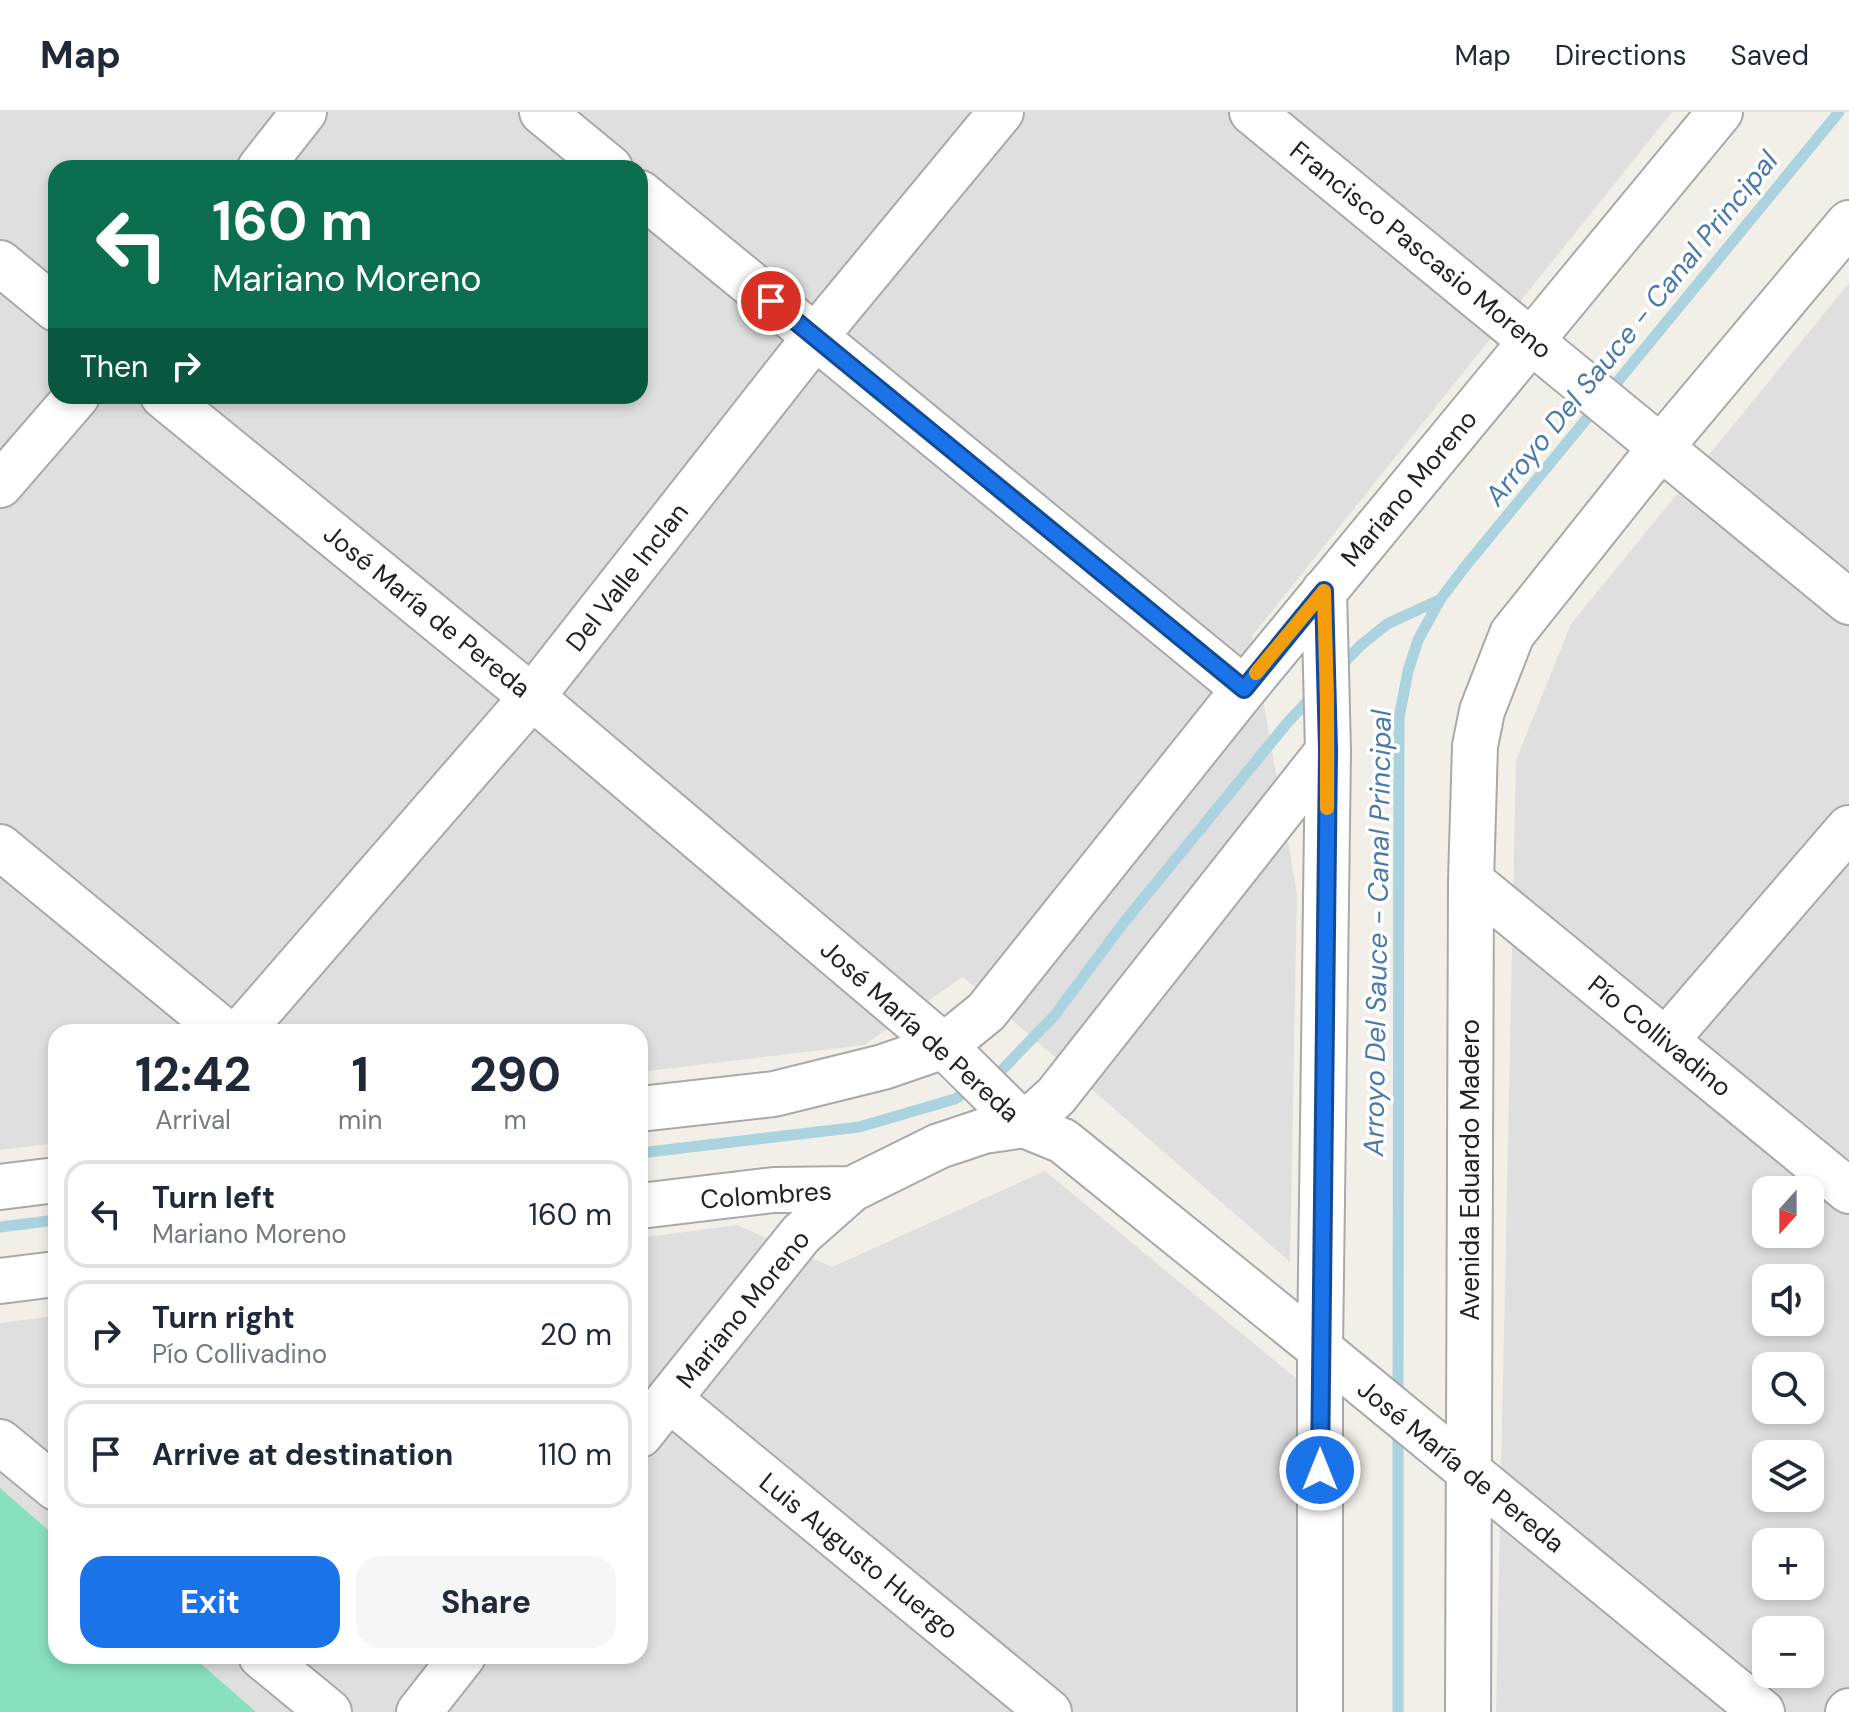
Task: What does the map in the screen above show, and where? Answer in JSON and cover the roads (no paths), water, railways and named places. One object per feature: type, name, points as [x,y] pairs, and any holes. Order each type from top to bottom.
[{"type":"street","points":[[266,160],[304,112]]},
{"type":"street","points":[[542,112],[600,160]]},
{"type":"street","name":"Del Valle Inclan","points":[[248,1024],[532,697],[815,337],[1001,112]]},
{"type":"street","name":"Francisco Pascasio Moreno","points":[[1252,112],[1849,602]]},
{"type":"street","name":"Mariano Moreno","points":[[944,1046],[986,1012],[1244,689],[1720,112]]},
{"type":"street","points":[[648,200],[1244,689]]},
{"type":"street","points":[[1661,447],[1849,223]]},
{"type":"street","points":[[0,263],[48,302]]},
{"type":"street","points":[[0,485],[70,404]]},
{"type":"street","name":"José María de Pereda","points":[[173,404],[532,697],[944,1046],[1024,1125],[1063,1141],[1762,1712]]},
{"type":"street","name":"Avenida Eduardo Madero","points":[[1468,1712],[1471,881],[1475,746],[1482,711],[1512,634],[1661,447]]},
{"type":"street","points":[[1320,1712],[1320,1349],[1328,751],[1324,591]]},
{"type":"street","points":[[1024,1125],[1056,1096],[1328,751]]},
{"type":"street","points":[[1666,1040],[1849,828]]},
{"type":"street","points":[[0,847],[215,1024]]},
{"type":"street","name":"Pío Collivadino","points":[[1471,881],[1849,1191]]},
{"type":"street","points":[[648,1108],[774,1094],[883,1067],[944,1046]]},
{"type":"street","name":"Colombres","points":[[648,1205],[774,1190],[852,1189],[939,1146],[984,1131],[1024,1125]]},
{"type":"street","points":[[0,1187],[48,1181]]},
{"type":"street","name":"Mariano Moreno","points":[[648,1425],[801,1234],[852,1189]]},
{"type":"street","points":[[0,1281],[48,1275]]},
{"type":"street","name":"Luis Augusto Huergo","points":[[669,1399],[1049,1712]]},
{"type":"street","points":[[0,1442],[48,1481]]},
{"type":"street","points":[[271,1664],[329,1712]]},
{"type":"street","points":[[419,1712],[457,1664]]},
{"type":"waterway","name":"Arroyo Del Sauce - Canal Principal","points":[[1609,392],[1839,112]]},
{"type":"waterway","name":"Arroyo Del Sauce - Canal Principal","points":[[1398,1399],[1399,718],[1408,671],[1418,640],[1440,600],[1598,405]]},
{"type":"waterway","points":[[1339,668],[1387,624],[1439,600]]},
{"type":"waterway","points":[[999,1073],[1054,1016],[1125,921],[1313,695]]},
{"type":"waterway","points":[[648,1152],[859,1127],[961,1095]]},
{"type":"waterway","points":[[0,1227],[48,1221]]},
{"type":"waterway","name":"Arroyo Del Sauce - Canal Principal","points":[[1398,1429],[1398,1712]]}]
